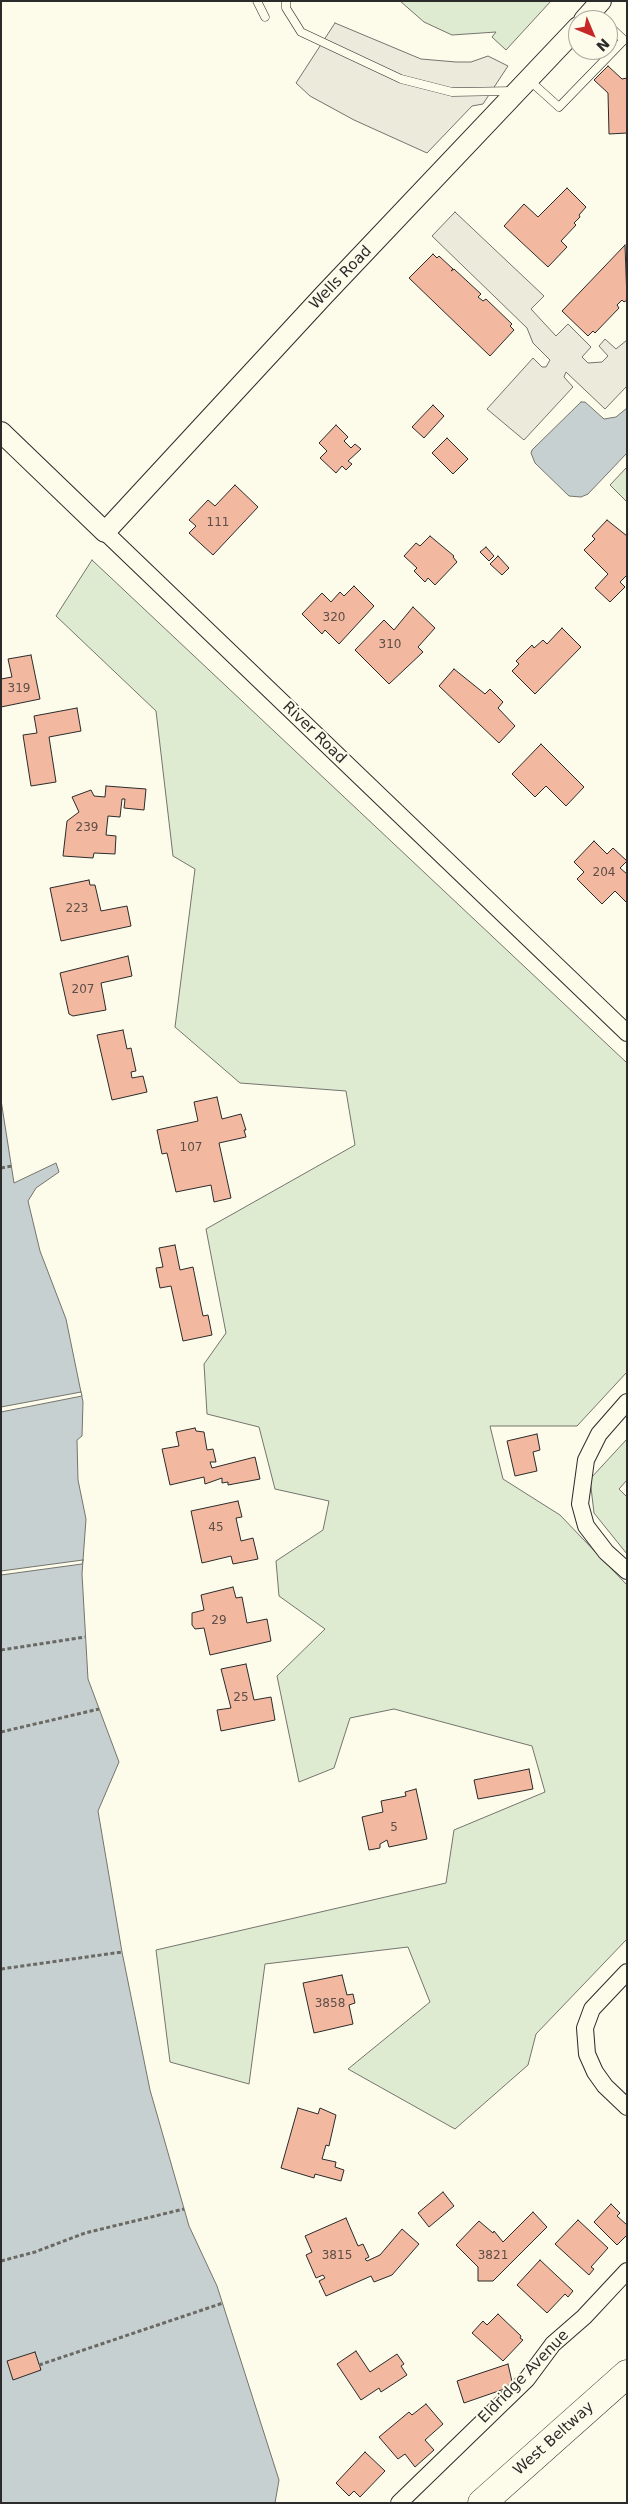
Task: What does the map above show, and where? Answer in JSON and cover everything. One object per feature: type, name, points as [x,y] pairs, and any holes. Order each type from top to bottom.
[{"type":"highway","name":"West Beltway","points":[[482,2503],[627,2374]]},
{"type":"street","name":"Wells Road","points":[[105,532],[324,295],[568,37]]},
{"type":"street","name":"River Road","points":[[1,432],[627,1033]]},
{"type":"street","points":[[627,1402],[599,1434],[586,1460],[580,1504],[586,1526],[606,1552],[627,1571]]},
{"type":"street","points":[[627,1972],[592,2009],[585,2028],[587,2054],[595,2072],[605,2086],[627,2107]]},
{"type":"street","name":"Eldridge Avenue","points":[[399,2503],[527,2379],[553,2344],[584,2317],[627,2270]]},
{"type":"lane","points":[[257,1],[265,17]]},
{"type":"lane","points":[[286,5],[301,32],[401,79],[452,92],[524,85],[559,107],[605,60]]},
{"type":"lane","points":[[618,34],[624,40],[618,46]]},
{"type":"path","points":[[1,1168],[12,1166]]},
{"type":"path","points":[[1,1650],[85,1637]]},
{"type":"path","points":[[1,1732],[99,1710]]},
{"type":"path","points":[[1,1969],[122,1952]]},
{"type":"path","points":[[1,2261],[35,2252],[86,2233],[184,2209]]},
{"type":"path","points":[[39,2366],[223,2303]]},
{"type":"green space","points":[[400,1],[551,1],[506,50],[492,37],[496,32],[452,35],[424,22]]},
{"type":"green space","points":[[627,467],[627,502],[610,485]]},
{"type":"green space","points":[[92,560],[627,1063],[627,1372],[577,1426],[490,1426],[503,1479],[560,1515],[627,1585],[627,1939],[536,2034],[528,2065],[455,2129],[348,2069],[430,2002],[408,1947],[265,1964],[249,2084],[170,2062],[156,1950],[446,1883],[454,1830],[545,1792],[532,1746],[394,1709],[350,1718],[334,1768],[299,1782],[277,1676],[325,1629],[279,1596],[276,1561],[323,1530],[329,1501],[275,1489],[259,1427],[207,1414],[204,1364],[226,1333],[206,1229],[355,1145],[346,1091],[240,1083],[175,1027],[195,869],[173,856],[156,711],[56,616]]},
{"type":"green space","points":[[627,1439],[627,1480],[619,1489],[627,1497],[627,1554],[594,1513],[590,1479]]},
{"type":"shaded area","points":[[335,23],[421,59],[471,62],[488,56],[508,66],[483,104],[472,106],[427,153],[354,120],[310,96],[296,83]]},
{"type":"shaded area","points":[[455,212],[544,296],[531,309],[556,336],[568,324],[591,347],[582,357],[588,363],[602,362],[608,356],[599,346],[605,339],[616,349],[627,340],[627,386],[605,409],[566,372],[564,377],[573,387],[524,440],[487,409],[533,358],[542,367],[546,367],[550,360],[533,343],[527,328],[432,236]]},
{"type":"shaded area","points":[[581,402],[585,402],[604,419],[616,417],[627,408],[627,453],[588,494],[581,497],[569,496],[535,463],[531,453]]},
{"type":"shaded area","points":[[1,1100],[14,1183],[56,1163],[59,1172],[36,1188],[28,1201],[40,1251],[66,1319],[83,1402],[82,1436],[77,1440],[78,1480],[86,1519],[82,1574],[88,1679],[119,1762],[98,1811],[122,1952],[150,2090],[189,2226],[217,2286],[279,2480],[275,2503],[1,2503]]},
{"type":"pier","points":[[81,1392],[82,1396],[1,1412],[1,1407]]},
{"type":"pier","points":[[83,1560],[82,1564],[1,1575],[1,1571]]},
{"type":"building","points":[[608,66],[622,79],[627,78],[627,133],[609,134],[608,93],[594,80]]},
{"type":"building","points":[[567,188],[586,207],[574,223],[576,225],[561,241],[567,247],[548,267],[504,226],[524,204],[538,217]]},
{"type":"building","points":[[625,245],[627,300],[624,302],[622,300],[617,305],[619,308],[595,333],[593,331],[588,336],[562,311]]},
{"type":"building","points":[[433,254],[437,258],[439,256],[453,269],[451,271],[454,269],[481,294],[478,297],[483,301],[486,299],[512,324],[510,326],[514,330],[490,356],[409,278]]},
{"type":"building","points":[[433,405],[444,416],[424,438],[412,427]]},
{"type":"building","points":[[336,425],[348,437],[344,441],[351,448],[355,444],[361,449],[348,461],[352,464],[346,470],[342,466],[336,473],[320,458],[327,451],[319,443]]},
{"type":"building","points":[[447,438],[468,459],[453,474],[432,453]]},
{"type":"building","points":[[235,485],[258,507],[213,555],[189,533],[196,526],[189,520],[208,500],[215,506]]},
{"type":"building","points":[[607,520],[627,536],[627,575],[620,582],[625,587],[610,602],[595,588],[608,574],[584,550],[595,539],[592,536]]},
{"type":"building","points":[[430,536],[454,556],[457,562],[435,585],[428,578],[425,582],[414,571],[417,568],[404,556],[416,543],[420,546]]},
{"type":"building","points":[[486,547],[494,556],[489,561],[480,552]]},
{"type":"building","points":[[498,556],[509,568],[502,575],[490,564]]},
{"type":"building","points":[[354,586],[374,606],[339,644],[325,630],[322,634],[302,614],[322,593],[331,602],[340,592],[344,596]]},
{"type":"building","points":[[413,607],[435,628],[418,647],[423,652],[389,684],[355,650],[384,620],[394,630]]},
{"type":"building","points":[[562,628],[581,647],[535,694],[512,671],[519,664],[516,661],[532,645],[534,648],[543,640],[547,644]]},
{"type":"building","points":[[31,655],[40,699],[1,707],[1,679],[12,677],[8,659]]},
{"type":"building","points":[[454,669],[485,694],[490,689],[503,702],[498,708],[515,726],[499,743],[439,686]]},
{"type":"building","points":[[77,708],[81,731],[49,737],[56,782],[31,786],[23,735],[37,733],[34,716]]},
{"type":"building","points":[[541,744],[584,787],[566,806],[546,786],[535,797],[512,774]]},
{"type":"building","points":[[106,786],[146,789],[144,810],[124,808],[125,799],[122,799],[120,817],[108,816],[106,835],[116,836],[115,854],[94,853],[93,858],[63,856],[67,821],[79,812],[72,797],[91,790],[94,796],[105,797]]},
{"type":"building","points":[[594,841],[607,854],[613,848],[627,861],[620,868],[627,874],[627,903],[615,891],[602,904],[577,879],[584,872],[574,862]]},
{"type":"building","points":[[89,880],[90,885],[95,885],[101,911],[127,906],[131,926],[61,941],[50,888]]},
{"type":"building","points":[[128,956],[132,976],[101,983],[106,1010],[73,1016],[69,1014],[60,973]]},
{"type":"building","points":[[123,1030],[127,1049],[131,1048],[136,1071],[131,1072],[132,1078],[143,1076],[147,1092],[112,1100],[97,1035]]},
{"type":"building","points":[[217,1097],[222,1119],[241,1114],[246,1137],[219,1143],[231,1198],[214,1202],[211,1185],[176,1192],[167,1153],[162,1154],[157,1130],[198,1121],[194,1102]]},
{"type":"building","points":[[175,1245],[180,1270],[193,1267],[203,1316],[208,1315],[212,1335],[183,1341],[171,1286],[160,1288],[156,1268],[163,1267],[159,1248]]},
{"type":"building","points":[[195,1428],[196,1431],[204,1432],[207,1450],[213,1449],[216,1462],[210,1462],[212,1468],[255,1457],[260,1479],[228,1485],[228,1482],[222,1483],[222,1478],[205,1484],[204,1477],[170,1485],[162,1449],[179,1446],[176,1432]]},
{"type":"building","points":[[537,1434],[540,1450],[533,1452],[537,1471],[515,1476],[507,1441]]},
{"type":"building","points":[[238,1501],[242,1517],[236,1518],[241,1541],[253,1538],[258,1559],[233,1564],[231,1556],[202,1563],[191,1511]]},
{"type":"building","points":[[233,1587],[236,1598],[242,1597],[247,1623],[267,1619],[271,1641],[210,1655],[204,1628],[195,1629],[192,1625],[192,1613],[204,1610],[201,1595]]},
{"type":"building","points":[[246,1664],[254,1700],[271,1697],[275,1720],[221,1731],[217,1710],[231,1708],[221,1669]]},
{"type":"building","points":[[529,1769],[533,1789],[478,1799],[474,1780]]},
{"type":"building","points":[[416,1789],[427,1839],[389,1847],[387,1840],[380,1844],[380,1848],[369,1850],[362,1817],[383,1812],[381,1801],[406,1796],[405,1792]]},
{"type":"building","points":[[342,1975],[347,1995],[353,1994],[355,2003],[349,2005],[353,2024],[314,2033],[303,1983]]},
{"type":"building","points":[[298,2108],[318,2114],[320,2108],[336,2115],[329,2146],[326,2145],[322,2159],[336,2162],[335,2167],[344,2170],[341,2181],[315,2174],[314,2178],[281,2168]]},
{"type":"building","points":[[443,2192],[454,2206],[429,2227],[418,2213]]},
{"type":"building","points":[[611,2204],[620,2213],[617,2216],[627,2225],[627,2235],[617,2245],[594,2222]]},
{"type":"building","points":[[533,2212],[547,2227],[493,2281],[478,2281],[478,2267],[456,2245],[479,2221],[493,2233],[494,2231],[503,2242]]},
{"type":"building","points":[[346,2218],[358,2246],[363,2244],[369,2257],[365,2259],[367,2261],[380,2255],[402,2229],[419,2244],[392,2275],[374,2282],[371,2276],[326,2296],[319,2281],[325,2278],[323,2275],[316,2278],[306,2255],[312,2252],[305,2236]]},
{"type":"building","points":[[578,2220],[608,2248],[591,2267],[594,2269],[589,2275],[555,2244]]},
{"type":"building","points":[[540,2260],[573,2291],[568,2297],[565,2294],[547,2313],[517,2285]]},
{"type":"building","points":[[498,2314],[523,2340],[503,2361],[472,2333],[483,2321],[487,2325]]},
{"type":"building","points":[[356,2351],[370,2372],[397,2354],[404,2364],[401,2366],[407,2375],[381,2392],[379,2388],[361,2400],[337,2364]]},
{"type":"building","points":[[35,2352],[41,2370],[13,2380],[7,2361]]},
{"type":"building","points":[[508,2364],[513,2386],[464,2403],[457,2381]]},
{"type":"building","points":[[426,2404],[443,2424],[425,2440],[434,2450],[415,2467],[405,2454],[398,2459],[379,2437],[409,2412],[412,2415]]},
{"type":"building","points":[[365,2452],[385,2471],[360,2497],[354,2491],[349,2496],[336,2483]]}]
